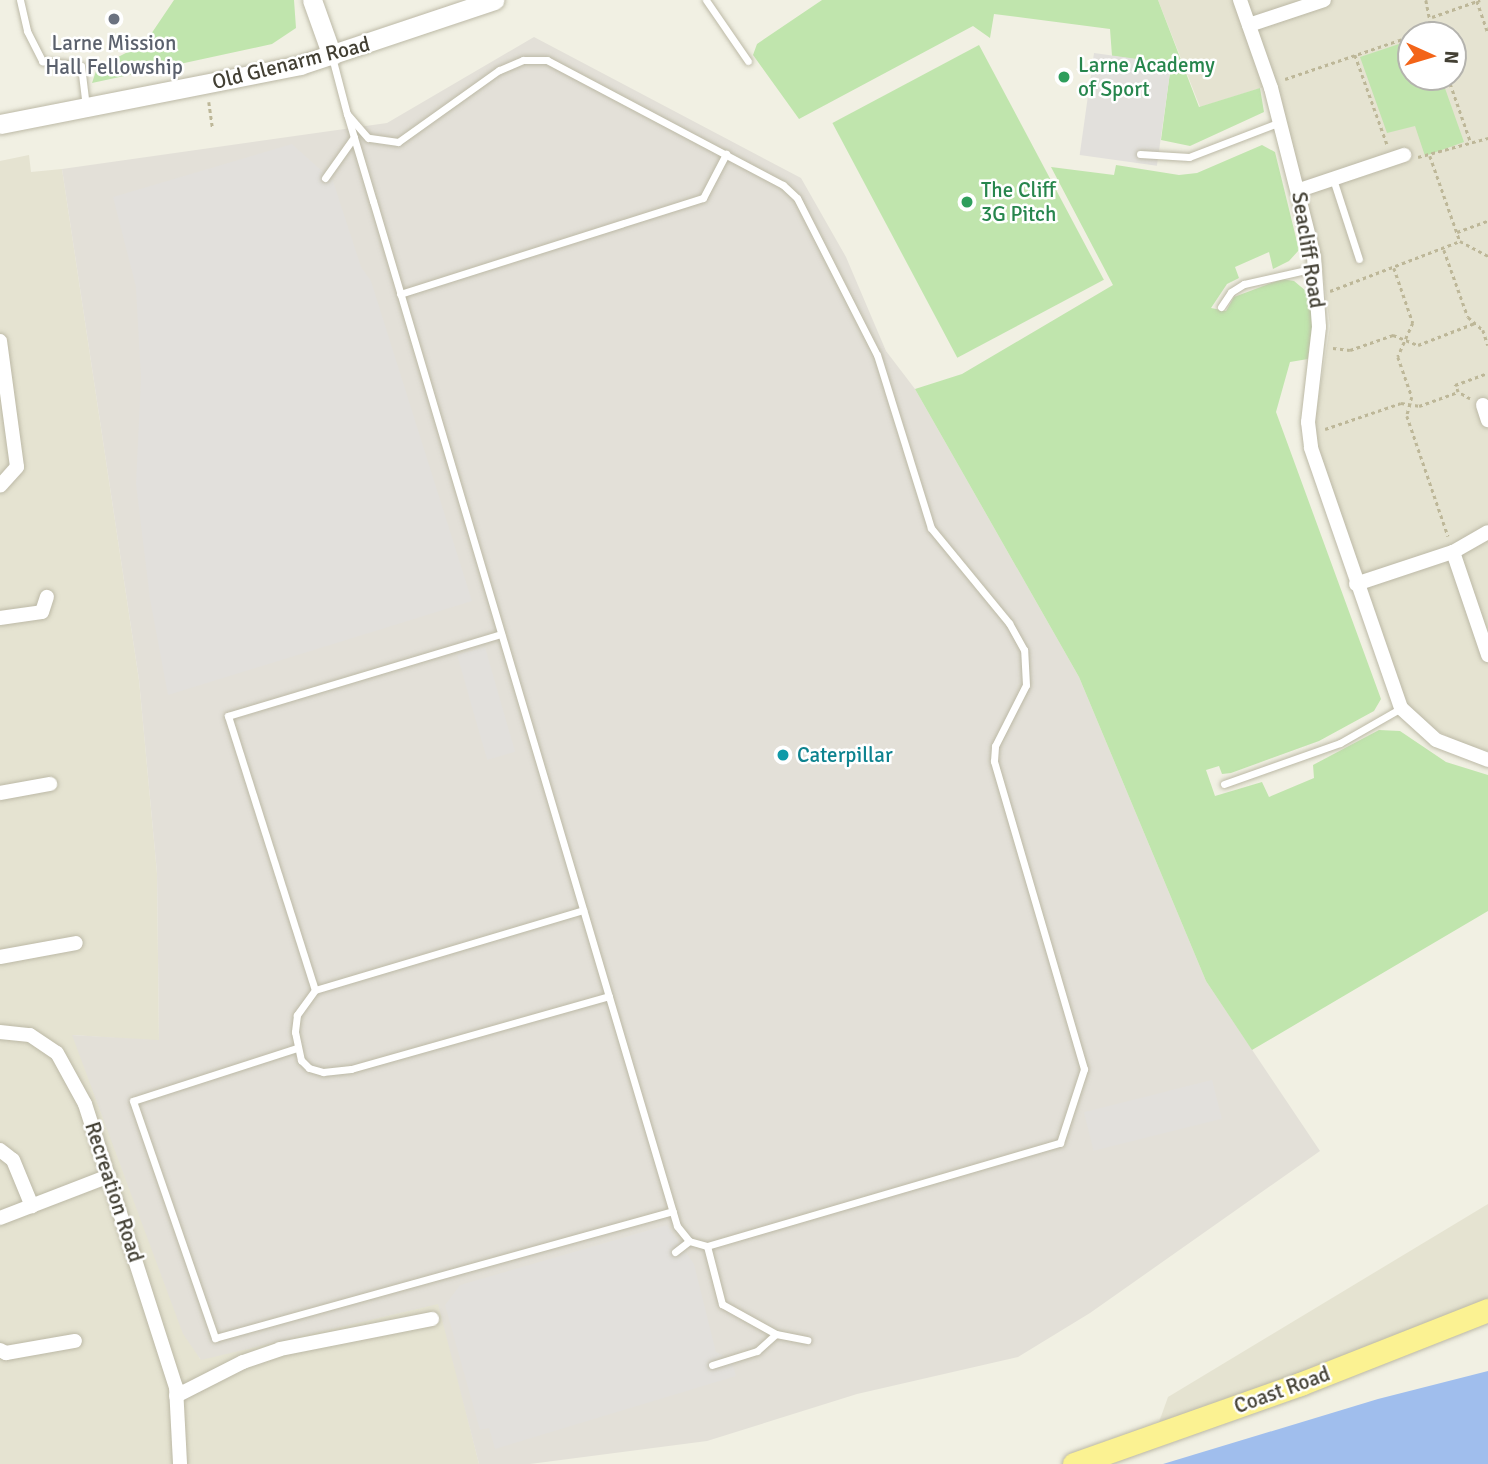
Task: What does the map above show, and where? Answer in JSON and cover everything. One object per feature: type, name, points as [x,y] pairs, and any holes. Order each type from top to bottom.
[{"type":"main road","name":"Coast Road","points":[[1074,1464],[1488,1310]]},
{"type":"street","points":[[312,0],[332,56]]},
{"type":"street","name":"Old Glenarm Road","points":[[0,124],[86,105],[207,85],[332,56],[457,8],[494,0]]},
{"type":"street","name":"Seacliff Road","points":[[1240,0],[1269,84],[1300,190],[1315,268],[1316,346],[1308,433],[1356,584],[1401,708]]},
{"type":"street","points":[[1249,25],[1324,0]]},
{"type":"street","points":[[1300,190],[1398,157]]},
{"type":"street","points":[[0,341],[17,467],[0,486]]},
{"type":"street","points":[[1483,405],[1488,420]]},
{"type":"street","points":[[1356,584],[1453,552],[1488,532]]},
{"type":"street","points":[[1453,552],[1488,655]]},
{"type":"street","points":[[0,618],[43,612],[47,597]]},
{"type":"street","points":[[1401,708],[1436,740],[1488,760]]},
{"type":"street","points":[[0,793],[50,784]]},
{"type":"street","points":[[0,957],[76,943]]},
{"type":"street","name":"Recreation Road","points":[[0,1032],[30,1035],[58,1053],[85,1104],[176,1396],[180,1464]]},
{"type":"street","points":[[0,1150],[13,1160],[32,1206]]},
{"type":"street","points":[[0,1218],[109,1176]]},
{"type":"street","points":[[176,1396],[243,1362],[280,1349],[432,1319]]},
{"type":"street","points":[[0,1350],[6,1353],[75,1341]]},
{"type":"lane","points":[[20,0],[27,31],[42,61],[82,66],[86,105]]},
{"type":"lane","points":[[706,0],[748,61]]},
{"type":"lane","points":[[332,56],[347,114],[400,294],[673,1212],[689,1241],[707,1246],[1060,1143],[1084,1075],[994,761],[995,746],[1026,685],[1024,650],[1009,624],[931,528],[877,355],[797,198],[783,185],[547,60],[523,60],[499,70],[398,142],[368,138],[347,114]]},
{"type":"lane","points":[[1140,154],[1189,158],[1280,122]]},
{"type":"lane","points":[[325,178],[354,137]]},
{"type":"lane","points":[[400,294],[703,198],[726,154]]},
{"type":"lane","points":[[1333,179],[1359,259]]},
{"type":"lane","points":[[1221,307],[1231,292],[1244,284],[1315,268]]},
{"type":"lane","points":[[315,990],[228,716],[501,634]]},
{"type":"lane","points":[[1224,784],[1340,743],[1401,708]]},
{"type":"lane","points":[[583,910],[315,990],[297,1015],[297,1048],[309,1069],[338,1072],[609,996]]},
{"type":"lane","points":[[297,1048],[134,1101],[215,1338],[673,1212]]},
{"type":"lane","points":[[675,1252],[689,1241]]},
{"type":"lane","points":[[707,1246],[722,1304],[776,1334],[807,1340]]},
{"type":"lane","points":[[712,1365],[757,1351],[776,1334]]},
{"type":"path","points":[[1426,0],[1432,21]]},
{"type":"path","points":[[1432,17],[1478,1],[1488,33]]},
{"type":"path","points":[[1269,84],[1397,41]]},
{"type":"path","points":[[1355,55],[1398,157],[1430,156],[1470,141],[1488,138]]},
{"type":"path","points":[[207,85],[212,129]]},
{"type":"path","points":[[1453,91],[1470,141]]},
{"type":"path","points":[[1430,156],[1460,241],[1488,256]]},
{"type":"path","points":[[1457,232],[1488,221]]},
{"type":"path","points":[[1344,286],[1444,250],[1460,241]]},
{"type":"path","points":[[1444,250],[1468,317],[1475,323],[1488,345]]},
{"type":"path","points":[[1394,268],[1413,323],[1398,357],[1410,405],[1407,416],[1453,552]]},
{"type":"path","points":[[1316,346],[1350,350],[1393,335],[1418,345],[1475,323]]},
{"type":"path","points":[[1458,393],[1455,386],[1488,373]]},
{"type":"path","points":[[1308,433],[1401,403],[1410,405],[1458,393],[1483,405]]},
{"type":"shaded area","points":[[1158,0],[1488,0],[1488,751],[1460,743],[1425,724],[1404,701],[1313,432],[1330,326],[1321,258],[1277,83],[1200,107]]},
{"type":"shaded area","name":"Caterpillar","points":[[534,37],[801,178],[846,257],[886,351],[915,389],[1079,677],[1206,981],[1320,1151],[1090,1313],[1018,1357],[857,1394],[707,1441],[530,1464],[479,1464],[438,1304],[201,1360],[183,1334],[72,1035],[159,1040],[157,873],[139,680],[62,169],[387,123]]},
{"type":"shaded area","points":[[1094,53],[1171,64],[1157,166],[1080,155]]},
{"type":"shaded area","points":[[292,144],[333,181],[361,267],[371,281],[472,601],[168,695],[150,599],[136,484],[141,377],[136,287],[113,197]]},
{"type":"shaded area","points":[[29,155],[31,172],[62,169],[139,680],[157,873],[159,1041],[73,1035],[200,1359],[439,1303],[479,1464],[0,1464],[0,161]]},
{"type":"shaded area","points":[[485,647],[515,752],[487,760],[457,655]]},
{"type":"shaded area","points":[[1212,1080],[1222,1119],[1094,1151],[1084,1112]]},
{"type":"shaded area","points":[[1488,1204],[1488,1310],[1154,1436],[1168,1397]]},
{"type":"shaded area","points":[[667,1225],[694,1264],[716,1352],[731,1359],[736,1376],[495,1449],[489,1428],[480,1430],[445,1305],[460,1285]]},
{"type":"green space","points":[[174,0],[294,0],[296,28],[272,44],[92,83],[97,68],[145,43]]},
{"type":"green space","points":[[822,0],[1158,0],[1199,107],[1260,88],[1264,112],[1190,146],[1161,140],[1171,64],[1112,56],[1110,29],[994,14],[990,38],[973,26],[799,119],[753,55],[757,44]]},
{"type":"green space","name":"The Cliff 3G Pitch","points":[[979,45],[1104,280],[957,358],[832,123]]},
{"type":"green space","points":[[1397,45],[1397,91],[1446,91],[1464,142],[1425,156],[1415,126],[1387,133],[1360,57]]},
{"type":"green space","points":[[1262,145],[1275,152],[1299,250],[1289,261],[1273,269],[1269,252],[1235,267],[1239,278],[1227,284],[1211,308],[1226,311],[1234,297],[1282,279],[1294,281],[1306,291],[1314,310],[1308,359],[1290,362],[1276,412],[1381,699],[1374,711],[1319,741],[1231,773],[1222,774],[1219,766],[1206,770],[1215,796],[1262,782],[1269,797],[1314,778],[1313,765],[1379,730],[1400,731],[1446,762],[1488,775],[1488,911],[1252,1050],[1206,981],[1079,677],[915,389],[962,374],[1113,285],[1051,167],[1114,175],[1116,165],[1179,175],[1197,173]]},
{"type":"water","points":[[1488,1371],[1488,1464],[1163,1464],[1378,1399]]},
{"type":"place","name":"Larne Mission Hall Fellowship","points":[[114,19]]},
{"type":"place","name":"Larne Academy of Sport","points":[[1064,77]]},
{"type":"place","name":"The Cliff 3G Pitch","points":[[967,202]]},
{"type":"place","name":"Caterpillar","points":[[783,755]]}]
